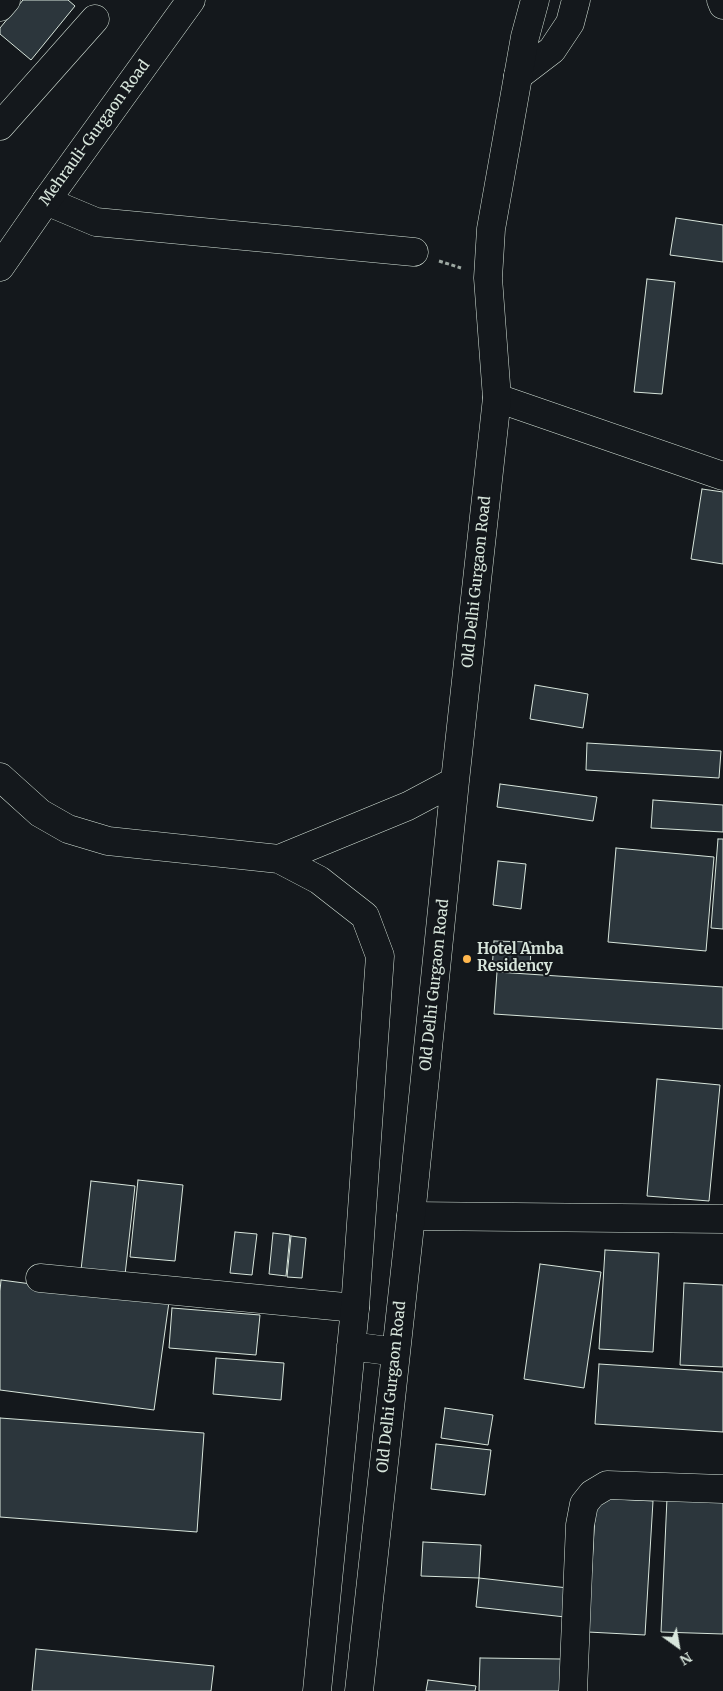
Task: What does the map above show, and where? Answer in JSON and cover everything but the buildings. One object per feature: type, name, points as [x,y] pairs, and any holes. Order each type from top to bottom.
[{"type":"main road","points":[[0,7],[6,0]]},
{"type":"main road","name":"Mehrauli-Gurgaon Road","points":[[0,267],[191,0]]},
{"type":"main road","points":[[512,0],[525,36]]},
{"type":"main road","name":"Old Delhi Gurgaon Road","points":[[359,1691],[497,398],[488,278],[491,229],[525,36],[535,0]]},
{"type":"main road","points":[[518,76],[552,50],[570,23],[576,0]]},
{"type":"main road","points":[[721,0],[723,5]]},
{"type":"main road","points":[[0,126],[95,19]]},
{"type":"main road","points":[[46,201],[96,222],[414,252]]},
{"type":"main road","points":[[497,398],[723,476]]},
{"type":"main road","points":[[0,777],[40,813],[68,830],[108,841],[279,859],[319,880],[365,916],[380,956],[355,1308],[317,1691]]},
{"type":"main road","points":[[279,859],[408,806],[455,781]]},
{"type":"main road","points":[[411,1216],[723,1219]]},
{"type":"main road","points":[[40,1278],[355,1308]]},
{"type":"main road","points":[[351,1346],[396,1352]]},
{"type":"main road","points":[[572,1691],[580,1525],[584,1504],[592,1494],[607,1485],[723,1489]]},
{"type":"path","points":[[414,252],[488,278]]},
{"type":"place","name":"Hotel Amba Residency","points":[[467,959]]}]
